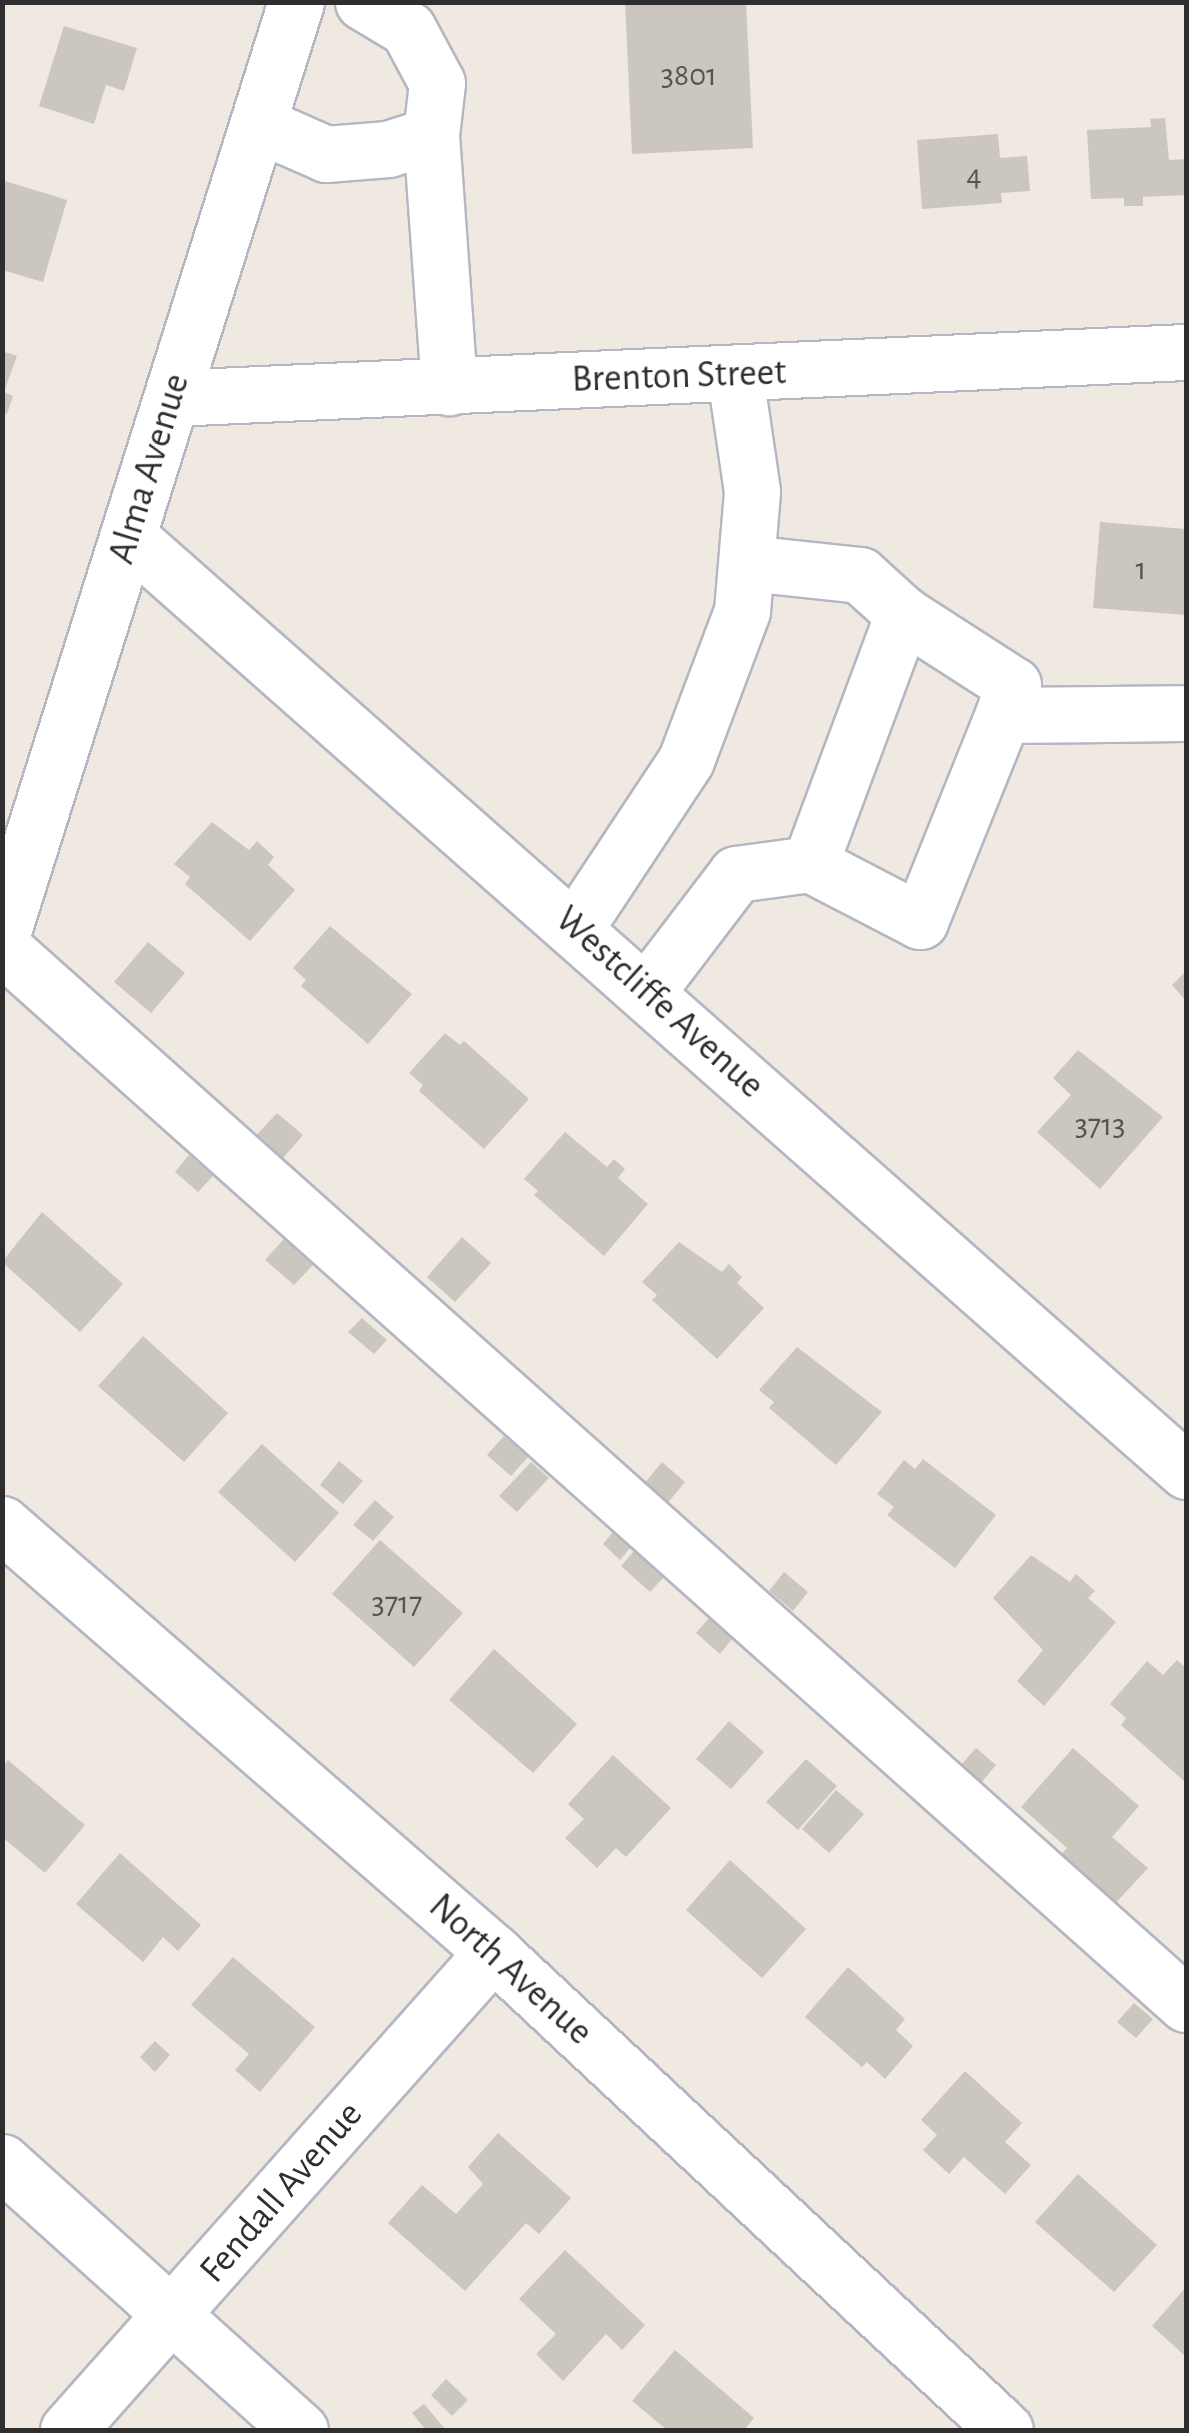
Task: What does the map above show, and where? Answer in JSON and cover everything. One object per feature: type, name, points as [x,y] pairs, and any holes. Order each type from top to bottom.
[{"type":"street","name":"Alma Avenue","points":[[2,934],[296,2]]},
{"type":"street","points":[[363,2],[408,29],[436,82],[431,135],[449,387]]},
{"type":"street","points":[[260,125],[326,154],[388,149],[431,135]]},
{"type":"street","name":"Brenton Street","points":[[172,398],[735,376],[1186,352]]},
{"type":"street","points":[[575,928],[686,760],[742,611],[752,490],[735,376]]},
{"type":"street","name":"Westcliffe Avenue","points":[[129,537],[647,991],[1180,1448]]},
{"type":"street","points":[[647,991],[736,874],[810,864],[920,920],[1013,686],[904,614],[860,576],[748,563]]},
{"type":"street","points":[[810,864],[904,614]]},
{"type":"street","points":[[1004,715],[1182,712]]},
{"type":"street","points":[[2,947],[1186,2004]]},
{"type":"street","name":"North Avenue","points":[[2,1524],[493,1952],[1005,2430]]},
{"type":"street","name":"Fendall Avenue","points":[[68,2430],[174,2317],[493,1952]]},
{"type":"street","points":[[2,2162],[300,2430]]},
{"type":"building","points":[[625,2],[746,2],[753,148],[632,154]]},
{"type":"building","points":[[64,26],[137,48],[124,91],[106,85],[94,124],[39,106]]},
{"type":"building","points":[[1165,118],[1169,160],[1186,159],[1186,195],[1143,197],[1143,206],[1124,206],[1124,198],[1091,199],[1087,130],[1151,127],[1150,119]]},
{"type":"building","points":[[998,134],[1000,158],[1027,156],[1030,191],[1001,193],[1002,203],[922,209],[917,140]]},
{"type":"building","points":[[2,180],[67,200],[43,282],[2,270]]},
{"type":"building","points":[[2,351],[17,356],[4,392],[13,396],[7,414],[2,412]]},
{"type":"building","points":[[1100,522],[1186,529],[1186,615],[1093,608]]},
{"type":"building","points":[[212,822],[249,850],[257,841],[274,857],[268,865],[295,890],[250,941],[185,884],[190,877],[174,864]]},
{"type":"building","points":[[330,926],[412,994],[368,1044],[301,986],[306,980],[293,968]]},
{"type":"building","points":[[148,942],[185,973],[151,1013],[114,982]]},
{"type":"building","points":[[1186,971],[1186,1001],[1172,985]]},
{"type":"building","points":[[445,1033],[460,1045],[464,1041],[529,1099],[484,1149],[419,1091],[423,1085],[409,1073]]},
{"type":"building","points":[[1078,1050],[1163,1117],[1100,1189],[1037,1132],[1071,1095],[1053,1078]]},
{"type":"building","points":[[277,1113],[303,1135],[277,1165],[251,1141]]},
{"type":"building","points":[[565,1132],[607,1167],[614,1159],[625,1169],[618,1178],[648,1204],[604,1256],[534,1195],[538,1191],[524,1179]]},
{"type":"building","points":[[189,1155],[213,1176],[198,1192],[175,1172]]},
{"type":"building","points":[[42,1212],[123,1284],[80,1332],[2,1262]]},
{"type":"building","points":[[462,1237],[491,1263],[455,1302],[427,1277]]},
{"type":"building","points":[[284,1239],[313,1265],[294,1285],[265,1260]]},
{"type":"building","points":[[679,1242],[722,1272],[729,1264],[742,1277],[737,1283],[764,1308],[717,1359],[652,1300],[657,1295],[642,1282]]},
{"type":"building","points":[[362,1318],[387,1340],[374,1354],[348,1332]]},
{"type":"building","points":[[143,1336],[228,1413],[184,1462],[98,1386]]},
{"type":"building","points":[[797,1347],[882,1412],[836,1465],[769,1408],[774,1402],[759,1390]]},
{"type":"building","points":[[504,1436],[528,1457],[511,1476],[487,1455]]},
{"type":"building","points":[[262,1444],[339,1513],[295,1562],[218,1492]]},
{"type":"building","points":[[923,1459],[996,1515],[955,1568],[887,1515],[894,1507],[877,1494],[904,1460],[915,1469]]},
{"type":"building","points":[[339,1461],[363,1481],[343,1504],[320,1485]]},
{"type":"building","points":[[531,1462],[549,1478],[517,1512],[499,1496]]},
{"type":"building","points":[[662,1462],[685,1482],[666,1505],[643,1485]]},
{"type":"building","points":[[375,1500],[394,1517],[373,1541],[353,1525]]},
{"type":"building","points":[[613,1532],[630,1548],[620,1560],[603,1544]]},
{"type":"building","points":[[380,1540],[463,1613],[414,1667],[332,1594]]},
{"type":"building","points":[[634,1551],[664,1577],[650,1592],[621,1566]]},
{"type":"building","points":[[1031,1555],[1070,1582],[1076,1574],[1095,1591],[1088,1598],[1116,1622],[1044,1706],[1017,1681],[1043,1650],[993,1598]]},
{"type":"building","points":[[784,1572],[808,1592],[793,1611],[769,1591]]},
{"type":"building","points":[[709,1618],[732,1639],[720,1654],[696,1633]]},
{"type":"building","points":[[494,1649],[577,1724],[533,1773],[449,1700]]},
{"type":"building","points":[[1177,1660],[1186,1668],[1184,1781],[1121,1725],[1126,1718],[1110,1704],[1147,1661],[1163,1675]]},
{"type":"building","points":[[729,1721],[764,1752],[731,1789],[696,1759]]},
{"type":"building","points":[[976,1748],[996,1765],[981,1783],[961,1765]]},
{"type":"building","points":[[1073,1748],[1139,1806],[1112,1837],[1148,1868],[1112,1907],[1057,1859],[1067,1848],[1021,1807]]},
{"type":"building","points":[[613,1755],[671,1808],[626,1857],[616,1848],[597,1868],[565,1838],[584,1819],[568,1804]]},
{"type":"building","points":[[806,1759],[837,1786],[798,1830],[766,1802]]},
{"type":"building","points":[[8,1760],[85,1825],[45,1873],[2,1837],[2,1767]]},
{"type":"building","points":[[836,1790],[864,1814],[829,1853],[802,1829]]},
{"type":"building","points":[[120,1853],[201,1925],[178,1951],[163,1937],[143,1962],[76,1904]]},
{"type":"building","points":[[730,1860],[806,1929],[762,1978],[686,1910]]},
{"type":"building","points":[[233,1957],[315,2027],[260,2092],[235,2070],[249,2054],[191,2005]]},
{"type":"building","points":[[848,1967],[905,2019],[896,2030],[913,2046],[885,2079],[867,2062],[862,2067],[805,2017]]},
{"type":"building","points":[[1134,2003],[1153,2019],[1136,2038],[1117,2022]]},
{"type":"building","points":[[155,2041],[170,2055],[155,2072],[140,2057]]},
{"type":"building","points":[[965,2071],[1022,2123],[1005,2142],[1031,2165],[1005,2194],[964,2157],[949,2174],[923,2150],[937,2135],[921,2120]]},
{"type":"building","points":[[498,2133],[571,2198],[539,2234],[526,2223],[465,2291],[388,2223],[422,2185],[456,2214],[483,2184],[468,2167]]},
{"type":"building","points":[[1078,2174],[1157,2245],[1114,2292],[1035,2222]]},
{"type":"building","points":[[565,2250],[645,2325],[622,2350],[606,2334],[563,2381],[536,2354],[556,2334],[519,2299]]},
{"type":"building","points":[[1186,2287],[1186,2357],[1152,2326]]},
{"type":"building","points":[[675,2350],[754,2418],[744,2430],[667,2430],[632,2401]]},
{"type":"building","points":[[446,2379],[468,2400],[452,2416],[431,2395]]},
{"type":"building","points":[[424,2404],[446,2430],[426,2430],[412,2413]]}]
